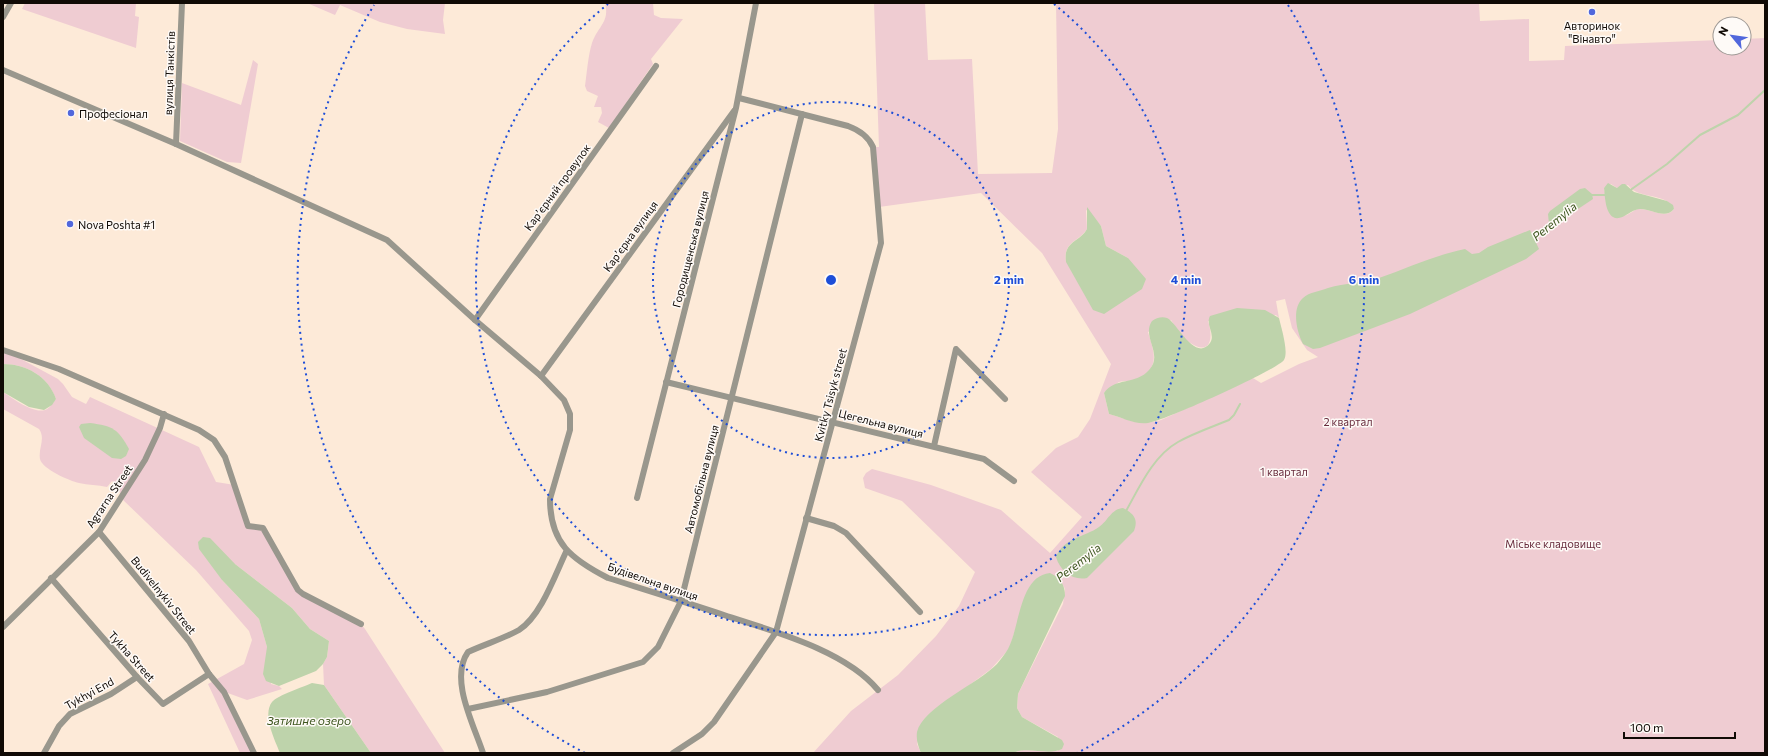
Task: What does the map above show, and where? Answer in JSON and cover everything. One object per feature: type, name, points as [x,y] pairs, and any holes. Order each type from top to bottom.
[{"type":"street","points":[[3,17],[11,3]]},
{"type":"street","name":"вулиця Танкістів","points":[[176,144],[182,3]]},
{"type":"street","name":"Городищенська вулиця","points":[[637,498],[739,98],[756,3]]},
{"type":"street","name":"Карʼєрний провулок","points":[[475,320],[656,66]]},
{"type":"street","name":"Будівельна вулиця","points":[[3,70],[176,144],[387,240],[475,320],[541,376],[564,400],[571,421],[550,499],[554,527],[566,552],[589,568],[608,578],[776,632],[844,661],[864,674],[878,690]]},
{"type":"street","name":"Kvitky Tsisyk street","points":[[673,753],[702,734],[714,722],[776,632],[881,243],[872,147],[867,137],[853,127],[739,98]]},
{"type":"street","name":"Карʼєрна вулиця","points":[[541,376],[736,108]]},
{"type":"street","name":"Автомобільна вулиця","points":[[468,709],[547,692],[643,662],[658,647],[681,601],[802,114]]},
{"type":"street","points":[[934,446],[956,349],[1006,399]]},
{"type":"street","points":[[3,350],[60,369],[164,414],[198,430],[214,440],[225,457],[248,526],[263,528],[298,590],[361,624]]},
{"type":"street","name":"Цегельна вулиця","points":[[666,382],[984,459],[1014,481]]},
{"type":"street","name":"Agrarna Street","points":[[3,628],[51,578],[99,532],[145,460],[160,428],[164,414]]},
{"type":"street","points":[[806,518],[834,526],[846,533],[920,612]]},
{"type":"street","name":"Budivelnykiv Street","points":[[99,532],[189,641],[209,674],[224,692],[254,753]]},
{"type":"street","points":[[483,753],[460,686],[461,667],[464,658],[468,652],[518,630],[528,623],[536,613],[566,552]]},
{"type":"street","name":"Tykha Street","points":[[51,578],[138,677],[164,704],[209,674]]},
{"type":"street","name":"Tykhyi End","points":[[44,753],[59,726],[70,714],[111,694],[138,677]]},
{"type":"green space","points":[[25,3],[136,3],[135,16],[139,17],[136,48],[22,9]]},
{"type":"green space","points":[[307,3],[445,3],[443,20],[445,34],[407,29],[380,22],[340,5],[335,15]]},
{"type":"green space","points":[[605,3],[653,3],[654,15],[661,18],[683,19],[651,59],[653,64],[609,128],[598,122],[602,113],[601,107],[594,107],[598,96],[587,91],[585,86],[592,43],[594,37],[605,20]]},
{"type":"green space","points":[[874,3],[925,3],[928,60],[972,59],[978,174],[1052,173],[1058,129],[1056,3],[1479,3],[1480,21],[1529,19],[1529,61],[1564,60],[1565,46],[1712,40],[1712,56],[1752,56],[1752,39],[1765,38],[1765,753],[1013,753],[1022,750],[1058,751],[1058,737],[1022,717],[1017,708],[1018,694],[1063,604],[1065,589],[1061,581],[1029,588],[1009,649],[991,669],[925,718],[917,744],[921,753],[813,753],[851,711],[898,675],[936,636],[959,606],[975,572],[902,501],[865,488],[863,478],[866,473],[872,469],[931,485],[1001,510],[1050,553],[1082,517],[1031,472],[1056,448],[1078,437],[1090,419],[1111,364],[1042,253],[981,193],[879,207],[873,147],[879,147]],"holes":[[[1611,184],[1617,188],[1628,185],[1638,193],[1665,200],[1674,209],[1667,214],[1643,209],[1635,210],[1627,215],[1609,212],[1604,188]],[[1086,210],[1101,226],[1106,246],[1128,258],[1066,262],[1066,255],[1069,246],[1087,229]],[[1285,299],[1292,328],[1307,350],[1318,357],[1299,364],[1261,383],[1253,378],[1154,422],[1129,420],[1109,414],[1104,393],[1119,382],[1135,380],[1145,375],[1153,365],[1154,359],[1148,332],[1171,320],[1186,340],[1202,348],[1206,347],[1210,340],[1211,334],[1208,321],[1276,315],[1279,318],[1276,301]]]},
{"type":"green space","points":[[253,60],[258,64],[241,163],[227,162],[180,141],[182,83],[241,105]]},
{"type":"green space","points":[[3,352],[8,352],[58,379],[72,397],[86,404],[90,397],[199,447],[216,482],[235,485],[248,526],[263,528],[298,590],[361,624],[445,753],[371,753],[324,685],[323,664],[327,657],[329,641],[310,629],[292,608],[235,564],[222,580],[259,619],[267,647],[271,684],[279,686],[282,689],[247,700],[225,692],[254,753],[240,753],[208,684],[244,664],[252,640],[249,631],[196,570],[121,498],[119,487],[112,481],[107,487],[79,483],[57,474],[42,463],[40,455],[42,436],[39,429],[3,409],[3,392],[24,405],[42,411],[51,406],[56,399],[48,384],[35,373],[20,366],[3,364]]},
{"type":"water","points":[[1608,183],[1617,188],[1622,184],[1625,184],[1634,192],[1667,201],[1673,205],[1674,209],[1666,214],[1662,214],[1639,209],[1619,218],[1613,217],[1608,211],[1605,199],[1604,188]]},
{"type":"water","points":[[1585,188],[1592,194],[1593,199],[1554,225],[1549,224],[1548,214],[1550,211],[1580,189]]},
{"type":"water","points":[[1087,207],[1101,226],[1106,246],[1128,258],[1146,279],[1142,289],[1104,314],[1093,310],[1066,262],[1066,255],[1069,246],[1087,229]]},
{"type":"water","points":[[1530,230],[1539,249],[1526,259],[1410,314],[1320,348],[1313,349],[1303,344],[1297,327],[1296,314],[1299,303],[1308,294],[1334,286],[1379,278],[1432,258],[1465,249],[1472,254],[1479,253],[1488,247]]},
{"type":"water","points":[[1237,308],[1265,310],[1279,318],[1286,351],[1284,360],[1277,366],[1242,384],[1195,405],[1148,423],[1138,423],[1109,414],[1104,393],[1114,385],[1144,375],[1153,364],[1154,352],[1149,333],[1149,327],[1152,321],[1163,317],[1167,318],[1192,345],[1198,348],[1204,348],[1212,340],[1209,323],[1210,316]]},
{"type":"water","points":[[3,364],[20,366],[42,378],[48,384],[56,399],[52,405],[44,410],[29,407],[3,392]]},
{"type":"water","points":[[90,423],[110,427],[118,433],[129,449],[126,456],[121,459],[112,458],[84,438],[79,427],[81,424]]},
{"type":"water","points":[[1123,508],[1130,512],[1134,517],[1136,523],[1134,531],[1087,578],[1077,578],[1064,571],[1056,557],[1059,551],[1069,542],[1099,527],[1115,511]]},
{"type":"water","points":[[203,537],[210,538],[235,564],[292,608],[310,629],[329,641],[327,657],[316,671],[279,686],[266,681],[263,674],[267,647],[259,619],[222,580],[199,549],[198,542]]},
{"type":"water","points":[[1050,573],[1062,582],[1065,596],[1018,694],[1017,708],[1022,717],[1062,740],[1064,744],[1062,749],[1051,752],[1025,750],[1013,753],[921,753],[917,732],[921,723],[940,705],[997,664],[1008,649],[1012,640],[1026,593],[1032,583],[1040,576]]},
{"type":"water","name":"Затишне озеро","points":[[312,683],[324,685],[371,753],[280,753],[270,728],[268,714],[269,707],[275,699]]},
{"type":"waterway","name":"Peremylia","points":[[1629,191],[1667,164],[1700,135],[1738,115],[1765,90]]},
{"type":"waterway","name":"Peremylia","points":[[1590,195],[1608,195]]},
{"type":"waterway","name":"Peremylia","points":[[1532,240],[1551,222]]},
{"type":"waterway","name":"Peremylia","points":[[1126,511],[1148,473],[1161,455],[1178,442],[1229,420],[1234,415],[1240,404]]},
{"type":"waterway","name":"Peremylia","points":[[1057,578],[1068,570]]},
{"type":"place","name":"Авторинок \"Вінавто\"","points":[[1592,12]]},
{"type":"place","name":"Професіонал","points":[[71,113]]},
{"type":"place","name":"Nova Poshta #1","points":[[70,224]]},
{"type":"park label","name":"2 квартал","points":[[1348,421]]},
{"type":"park label","name":"1 квартал","points":[[1284,471]]},
{"type":"park label","name":"Міське кладовище","points":[[1553,543]]}]
